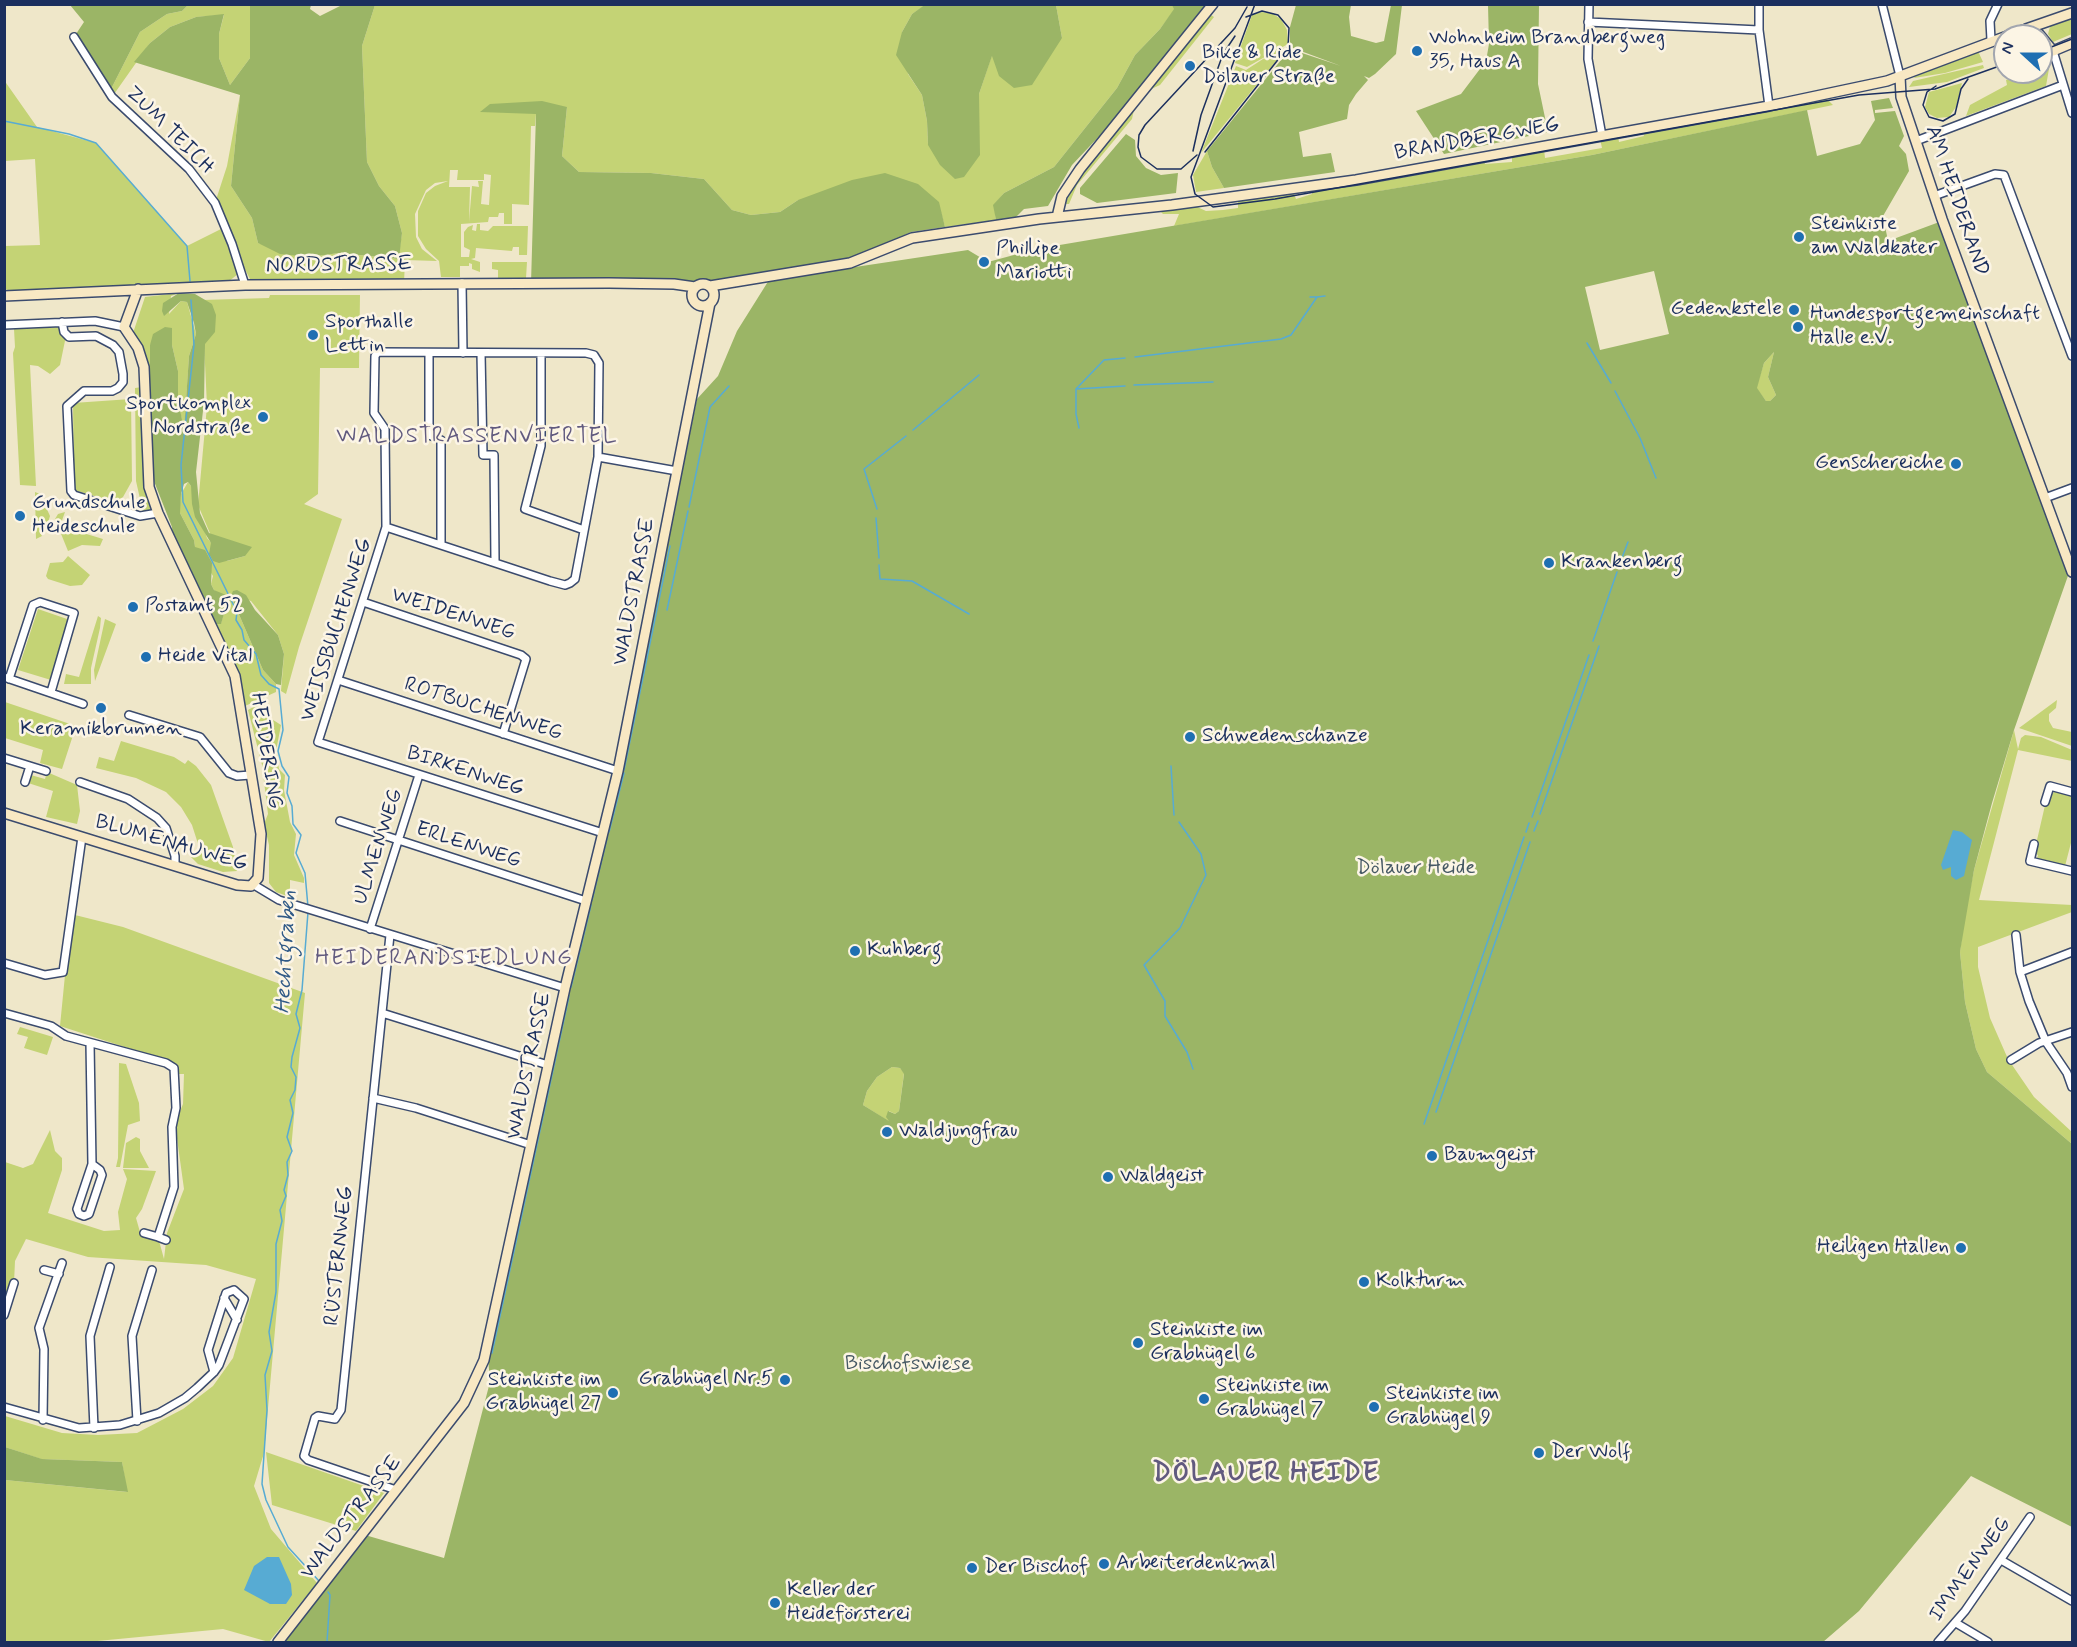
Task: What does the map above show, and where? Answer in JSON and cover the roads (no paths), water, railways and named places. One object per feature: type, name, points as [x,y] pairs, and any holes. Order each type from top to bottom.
[{"type":"main road","points":[[694,291],[702,284],[709,297],[725,284],[853,262],[912,238],[1057,217],[1062,196],[1080,169],[1213,4]]},
{"type":"main road","name":"BRANDBERGWEG","points":[[2040,24],[2073,13]]},
{"type":"main road","name":"BRANDBERGWEG","points":[[1057,217],[1287,191],[1769,106],[1900,76],[1991,40]]},
{"type":"main road","points":[[2053,51],[2073,43]]},
{"type":"main road","name":"AM HEIDERAND","points":[[1900,76],[1901,97],[1934,196],[2073,572]]},
{"type":"main road","name":"NORDSTRASSE","points":[[4,296],[245,285],[462,283],[674,284],[694,291],[694,301],[709,297]]},
{"type":"main road","points":[[124,327],[138,290]]},
{"type":"main road","name":"WALDSTRASSE","points":[[278,1642],[464,1403],[480,1372],[491,1332],[565,988],[618,771],[706,330],[709,297]]},
{"type":"main road","name":"HEIDERING","points":[[124,327],[138,348],[144,367],[147,479],[158,513],[232,667],[239,693],[262,850],[258,878],[254,885]]},
{"type":"main road","name":"BLUMENAUWEG","points":[[4,813],[242,887],[254,885]]},
{"type":"street","points":[[1589,4],[1588,59],[1602,136]]},
{"type":"street","points":[[1760,4],[1759,30],[1769,106]]},
{"type":"street","points":[[1882,4],[1900,76]]},
{"type":"street","points":[[1991,40],[1990,21],[1998,4]]},
{"type":"street","points":[[1588,21],[1759,30]]},
{"type":"street","name":"ZUM TEICH","points":[[75,37],[112,98],[189,169],[215,203],[232,244],[245,285]]},
{"type":"street","points":[[2053,51],[2073,113]]},
{"type":"street","points":[[1916,141],[2063,85]]},
{"type":"street","points":[[1934,196],[1995,174],[2004,175],[2073,356]]},
{"type":"street","points":[[462,283],[463,353]]},
{"type":"street","points":[[4,325],[95,321],[124,327]]},
{"type":"street","points":[[62,322],[64,332],[69,338],[96,336],[113,345],[119,352],[123,374],[123,382],[118,388],[110,391],[84,391],[67,405],[71,491],[74,495],[140,516],[158,513]]},
{"type":"street","name":"WEISSBUCHENWEG","points":[[318,742],[386,527],[385,429],[374,413],[375,356],[378,352],[429,352]]},
{"type":"street","points":[[386,527],[565,585],[575,579],[598,457],[599,363],[594,356],[586,353],[429,352],[429,435],[441,440],[441,544]]},
{"type":"street","points":[[482,353],[483,455],[494,455],[495,561]]},
{"type":"street","points":[[541,353],[541,446],[525,509],[584,530]]},
{"type":"street","points":[[598,457],[677,471]]},
{"type":"street","points":[[2045,498],[2073,488]]},
{"type":"street","points":[[51,692],[74,613],[40,602],[33,605],[7,678],[83,704]]},
{"type":"street","name":"WEIDENWEG","points":[[363,602],[521,655],[526,659],[503,734]]},
{"type":"street","name":"ROTBUCHENWEG","points":[[338,680],[618,771]]},
{"type":"street","points":[[129,715],[200,738],[229,773],[237,776],[251,775]]},
{"type":"street","name":"BIRKENWEG","points":[[318,742],[603,833]]},
{"type":"street","points":[[4,758],[46,771]]},
{"type":"street","points":[[25,782],[30,766]]},
{"type":"street","name":"ULMENWEG","points":[[370,929],[419,775]]},
{"type":"street","points":[[80,782],[128,799],[157,818],[166,828],[175,856],[175,866]]},
{"type":"street","points":[[2045,802],[2050,786],[2073,792]]},
{"type":"street","name":"ERLENWEG","points":[[340,821],[586,901]]},
{"type":"street","points":[[4,963],[50,976],[60,975],[64,969],[82,837]]},
{"type":"street","points":[[2034,844],[2030,861],[2073,871]]},
{"type":"street","name":"BLUMENAUWEG","points":[[254,885],[270,897],[313,912],[565,988]]},
{"type":"street","name":"RÜSTERNWEG","points":[[390,935],[341,1410],[334,1419],[318,1416],[315,1418],[304,1456],[308,1460],[396,1490]]},
{"type":"street","points":[[2016,935],[2020,972],[2029,1001],[2046,1042],[2067,1073],[2073,1087]]},
{"type":"street","points":[[2020,972],[2073,952]]},
{"type":"street","points":[[4,1013],[51,1026],[66,1036],[166,1063],[174,1068],[176,1108],[172,1137],[174,1187],[158,1237]]},
{"type":"street","points":[[382,1013],[548,1065]]},
{"type":"street","points":[[2011,1060],[2039,1043],[2073,1032]]},
{"type":"street","points":[[90,1043],[92,1164],[77,1209],[79,1214],[84,1216],[89,1214],[102,1175],[100,1170],[92,1164]]},
{"type":"street","points":[[373,1098],[416,1108],[531,1145]]},
{"type":"street","points":[[144,1233],[166,1240]]},
{"type":"street","points":[[44,1420],[44,1349],[39,1328],[62,1263]]},
{"type":"street","points":[[94,1428],[90,1336],[110,1267]]},
{"type":"street","points":[[44,1270],[59,1274]]},
{"type":"street","points":[[137,1422],[132,1336],[152,1270]]},
{"type":"street","points":[[4,1315],[14,1283]]},
{"type":"street","points":[[4,1407],[65,1426],[94,1428],[137,1422],[185,1398],[214,1372],[224,1358],[244,1299],[234,1290],[229,1290],[224,1298],[208,1350],[214,1372]]},
{"type":"street","points":[[224,1298],[237,1320]]},
{"type":"street","name":"IMMENWEG","points":[[1938,1642],[1956,1623],[2030,1517]]},
{"type":"street","points":[[2001,1560],[2073,1601]]},
{"type":"street","points":[[1956,1623],[1988,1642]]},
{"type":"water","points":[[1953,830],[1962,832],[1972,840],[1964,876],[1956,880],[1951,876],[1951,867],[1943,870],[1941,865]]},
{"type":"water","points":[[267,1557],[279,1557],[291,1584],[292,1595],[286,1604],[270,1604],[244,1590],[254,1566]]},
{"type":"waterway","name":"Hechtgraben","points":[[4,121],[69,134],[96,143],[187,246],[190,281]]},
{"type":"waterway","points":[[1135,357],[1281,339],[1291,335],[1317,297],[1325,296]]},
{"type":"waterway","points":[[1310,297],[1317,297]]},
{"type":"waterway","name":"Hechtgraben","points":[[191,300],[194,345],[181,465],[183,502],[237,612],[236,620],[242,630],[244,640],[256,654],[261,675],[269,684],[279,689],[283,730],[278,751],[282,766],[289,777],[287,793],[292,806],[293,824],[301,835],[296,853],[305,873],[308,907]]},
{"type":"waterway","points":[[1587,343],[1611,383]]},
{"type":"waterway","points":[[1079,428],[1076,414],[1076,389],[1104,360],[1125,358]]},
{"type":"waterway","points":[[913,430],[979,375]]},
{"type":"waterway","points":[[1134,385],[1213,382]]},
{"type":"waterway","points":[[689,507],[710,407],[729,386]]},
{"type":"waterway","points":[[1076,389],[1125,386]]},
{"type":"waterway","points":[[1615,391],[1640,438],[1656,478]]},
{"type":"waterway","points":[[877,509],[864,469],[906,436]]},
{"type":"waterway","points":[[667,610],[688,511]]},
{"type":"waterway","points":[[876,518],[879,558]]},
{"type":"waterway","points":[[1618,568],[1628,542]]},
{"type":"waterway","points":[[624,770],[670,546]]},
{"type":"waterway","points":[[879,565],[880,579],[912,581],[969,614]]},
{"type":"waterway","points":[[1593,641],[1617,572]]},
{"type":"waterway","points":[[1540,814],[1599,646]]},
{"type":"waterway","points":[[1532,817],[1589,655]]},
{"type":"waterway","points":[[1171,766],[1174,815]]},
{"type":"waterway","points":[[609,832],[624,773]]},
{"type":"waterway","points":[[1534,831],[1538,821]]},
{"type":"waterway","points":[[1179,822],[1201,854],[1206,875],[1180,928],[1144,965],[1165,1001],[1165,1016],[1187,1052],[1193,1069]]},
{"type":"waterway","points":[[1526,832],[1529,823]]},
{"type":"waterway","points":[[1424,1124],[1524,837]]},
{"type":"waterway","points":[[592,900],[607,838]]},
{"type":"waterway","points":[[1436,1112],[1530,842]]},
{"type":"waterway","points":[[571,987],[591,905]]},
{"type":"waterway","name":"Hechtgraben","points":[[308,912],[302,990],[296,1014],[300,1028],[291,1067],[296,1077],[295,1090],[290,1100],[293,1113],[287,1137],[292,1151],[287,1162],[288,1175],[284,1190],[286,1196],[280,1210],[282,1221],[276,1244],[276,1292],[269,1332],[272,1351],[265,1375],[267,1410],[262,1484],[266,1500],[288,1547],[319,1581]]},
{"type":"waterway","points":[[492,1353],[569,996]]},
{"type":"waterway","name":"Hechtgraben","points":[[327,1642],[330,1595],[328,1592]]},
{"type":"tram line","points":[[1255,4],[1191,177],[1195,194],[1213,207],[1275,199],[1859,95],[1935,89],[1993,68]]},
{"type":"tram line","points":[[1197,155],[1181,169],[1157,169],[1141,157],[1138,147],[1139,135],[1145,125],[1235,28],[1247,7]]},
{"type":"tram line","points":[[1205,152],[1288,47],[1289,28],[1278,15],[1262,11],[1246,17]]},
{"type":"tram line","points":[[1193,151],[1201,115],[1223,54],[1235,36]]},
{"type":"tram line","points":[[2053,46],[2072,39]]},
{"type":"tram line","points":[[1936,86],[1927,92],[1923,105],[1929,117],[1943,121],[1955,114],[1961,89],[1968,79]]},
{"type":"place","name":"Wohnheim Brandbergweg 35, Haus A","points":[[1417,51]]},
{"type":"place","name":"Bike & Ride Dölauer Straße","points":[[1190,66]]},
{"type":"place","name":"Steinkiste am Waldkater","points":[[1799,237]]},
{"type":"place","name":"Phillipe Mariotti","points":[[984,262]]},
{"type":"place","name":"Gedenkstele","points":[[1794,310]]},
{"type":"place","name":"Hundesportgemeinschaft Halle e.V.","points":[[1798,327]]},
{"type":"place","name":"Sporthalle Lettin","points":[[313,335]]},
{"type":"place","name":"Sportkomplex Nordstraße","points":[[263,417]]},
{"type":"place","name":"Genschereiche","points":[[1956,464]]},
{"type":"place","name":"Grundschule Heideschule","points":[[20,516]]},
{"type":"place","name":"Krankenberg","points":[[1549,563]]},
{"type":"place","name":"Postamt 52","points":[[133,607]]},
{"type":"place","name":"Heide Vital","points":[[146,657]]},
{"type":"place","name":"Keramikbrunnen","points":[[101,708]]},
{"type":"place","name":"Schwedenschanze","points":[[1190,737]]},
{"type":"place","name":"Kuhberg","points":[[855,951]]},
{"type":"place","name":"Waldjungfrau","points":[[887,1132]]},
{"type":"place","name":"Baumgeist","points":[[1432,1156]]},
{"type":"place","name":"Waldgeist","points":[[1108,1177]]},
{"type":"place","name":"Heiligen Hallen","points":[[1961,1248]]},
{"type":"place","name":"Kolkturm","points":[[1364,1282]]},
{"type":"place","name":"Steinkiste im Grabhügel 6","points":[[1138,1343]]},
{"type":"place","name":"Grabhügel Nr.5","points":[[785,1380]]},
{"type":"place","name":"Steinkiste im Grabhügel 27","points":[[613,1393]]},
{"type":"place","name":"Steinkiste im Grabhügel 7","points":[[1204,1399]]},
{"type":"place","name":"Steinkiste im Grabhügel 9","points":[[1374,1407]]},
{"type":"place","name":"Der Wolf","points":[[1539,1453]]},
{"type":"place","name":"Arbeiterdenkmal","points":[[1104,1564]]},
{"type":"place","name":"Der Bischof","points":[[972,1568]]},
{"type":"place","name":"Keller der Heideförsterei","points":[[775,1603]]},
{"type":"district","name":"WALDSTRASSENVIERTEL","points":[[477,437]]},
{"type":"district","name":"HEIDERANDSIEDLUNG","points":[[444,959]]},
{"type":"district","name":"DÖLAUER HEIDE","points":[[1266,1474]]},
{"type":"park label","name":"Dölauer Heide","points":[[1416,869]]},
{"type":"park label","name":"Bischofswiese","points":[[908,1365]]}]
